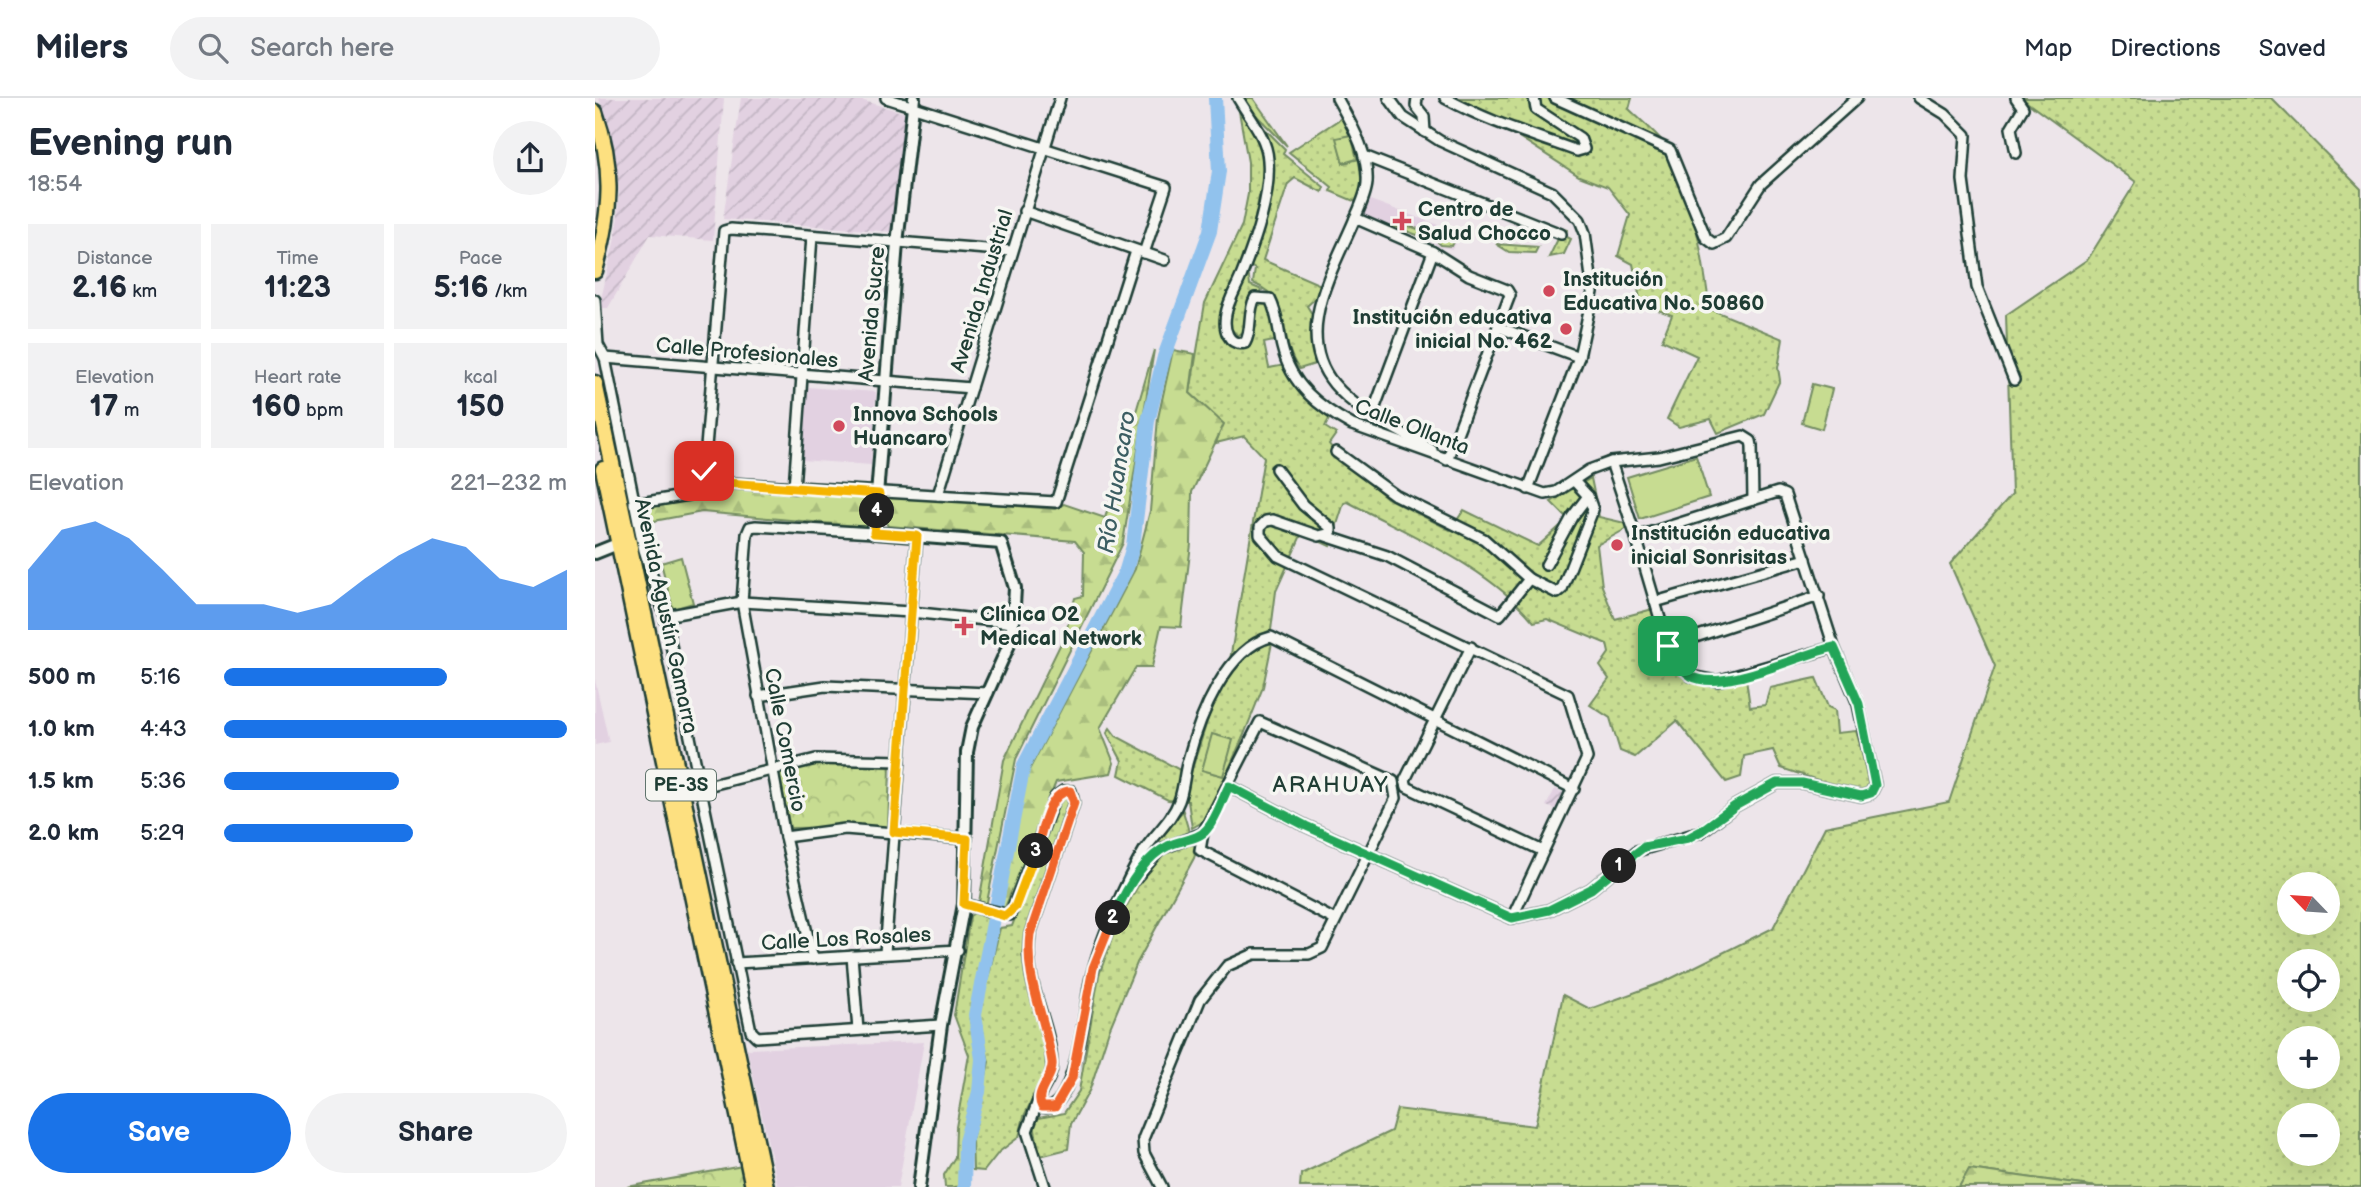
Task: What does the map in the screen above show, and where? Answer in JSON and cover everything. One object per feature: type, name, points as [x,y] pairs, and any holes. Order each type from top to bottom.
[{"type":"highway","points":[[595,112],[609,174],[595,271]]},
{"type":"highway","name":"Avenida Agustín Gamarra","points":[[595,383],[623,541],[698,898],[753,1187]]},
{"type":"highway","name":"Avenida Agustín Gamarra","points":[[595,427],[623,541]]},
{"type":"highway","name":"Avenida Agustín Gamarra","points":[[698,898],[766,1187]]},
{"type":"street","points":[[886,98],[913,102],[1043,149],[1166,187],[1140,252],[1060,498],[1050,503],[938,495],[879,494],[712,482],[705,478],[711,368],[724,231],[731,229],[1012,251]]},
{"type":"street","name":"Avenida Industrial","points":[[938,495],[1060,98]]},
{"type":"street","name":"Calle Ollanta","points":[[1238,98],[1262,137],[1269,161],[1257,230],[1225,315],[1227,336],[1237,344],[1245,343],[1250,334],[1250,307],[1255,298],[1270,299],[1291,374],[1318,404],[1352,425],[1545,494],[1574,481],[1589,470],[1611,462],[1659,457],[1743,436],[1751,441],[1752,446],[1753,500]]},
{"type":"street","points":[[1337,98],[1358,136],[1364,156],[1367,183],[1355,218],[1320,298],[1316,319],[1323,368],[1335,385],[1372,415],[1447,460],[1510,295],[1507,290],[1469,275],[1433,252],[1355,218]]},
{"type":"street","points":[[1389,98],[1403,117],[1425,132],[1552,192],[1580,220],[1585,233],[1593,292],[1579,357],[1528,489]]},
{"type":"street","points":[[1417,98],[1416,106],[1424,116],[1425,132]]},
{"type":"street","points":[[1444,98],[1486,121],[1577,151],[1584,149],[1580,138],[1536,109],[1534,98]]},
{"type":"street","points":[[1555,98],[1670,150],[1706,238],[1714,244],[1726,238],[1761,184],[1857,98]]},
{"type":"street","points":[[1919,98],[1945,114],[1966,135],[1962,180],[1977,287],[2014,380]]},
{"type":"street","points":[[2016,98],[2023,108],[2011,128],[2016,153]]},
{"type":"street","name":"Avenida Sucre","points":[[874,533],[897,243],[913,102]]},
{"type":"street","points":[[1364,156],[1561,234]]},
{"type":"street","points":[[1024,211],[1165,260]]},
{"type":"street","points":[[794,488],[812,236]]},
{"type":"street","points":[[1372,415],[1433,252]]},
{"type":"street","points":[[595,300],[598,345],[605,358],[644,550],[666,616],[699,788],[753,1035],[941,1025]]},
{"type":"street","points":[[1498,327],[1579,357]]},
{"type":"street","name":"Calle Profesionales","points":[[605,358],[971,388]]},
{"type":"street","points":[[1336,452],[1395,495],[1484,539],[1529,579],[1557,593],[1562,589],[1593,510],[1588,496],[1574,481]]},
{"type":"street","points":[[1611,462],[1668,646],[1679,664],[1691,676],[1717,681],[1834,647]]},
{"type":"street","points":[[1276,469],[1303,505],[1331,528],[1331,533],[1326,536]]},
{"type":"street","points":[[634,504],[689,495],[712,482]]},
{"type":"street","points":[[1229,786],[1306,826],[1512,918],[1549,910],[1591,889],[1637,851],[1652,844],[1688,838],[1735,806],[1777,783],[1802,783],[1861,796],[1871,793],[1875,785],[1875,775],[1859,704],[1834,647],[1785,495],[1778,492],[1636,537]]},
{"type":"street","points":[[1546,565],[1572,517],[1588,496]]},
{"type":"street","points":[[1512,918],[1587,758],[1568,695],[1285,560],[1266,545],[1260,535],[1260,527],[1273,520],[1387,556],[1496,614],[1503,614],[1529,579]]},
{"type":"street","name":"Calle Comercio","points":[[813,959],[785,837],[742,602],[747,534],[750,527],[874,533]]},
{"type":"street","points":[[874,533],[1001,543],[1015,588],[1013,624],[1008,646],[972,727],[967,752],[968,905],[941,1025],[919,1187]]},
{"type":"street","points":[[885,953],[917,536]]},
{"type":"street","points":[[595,553],[623,541]]},
{"type":"street","points":[[1655,602],[1806,559]]},
{"type":"street","points":[[1668,646],[1819,596]]},
{"type":"street","points":[[666,616],[742,602],[911,612],[1013,624]]},
{"type":"street","points":[[1038,1101],[1042,1107],[1055,1107],[1072,1078],[1093,968],[1145,850],[1178,803],[1188,758],[1215,690],[1233,661],[1251,644],[1271,637],[1574,789]]},
{"type":"street","points":[[1471,647],[1405,780],[1407,787],[1543,851]]},
{"type":"street","points":[[758,696],[825,686],[905,687],[988,693]]},
{"type":"street","points":[[1162,1187],[1144,1153],[1143,1139],[1201,1000],[1227,966],[1245,957],[1317,952],[1335,920],[1396,798],[1393,781],[1263,721],[1257,725],[1229,786],[1203,833],[1202,854],[1335,920]]},
{"type":"street","points":[[699,788],[816,759],[900,761]]},
{"type":"street","points":[[968,905],[1005,916],[1015,907],[1055,797],[1063,791],[1070,791],[1074,803],[1030,934],[1028,950],[1032,984],[1052,1065],[1027,1131],[1045,1187]]},
{"type":"street","points":[[785,837],[845,828],[967,839]]},
{"type":"street","points":[[1121,901],[1141,870],[1157,852],[1203,833]]},
{"type":"street","name":"Calle Los Rosales","points":[[736,963],[958,950]]},
{"type":"street","points":[[852,956],[858,1030]]},
{"type":"shaded area","points":[[599,98],[724,98],[713,240],[650,235],[608,308],[599,308],[617,229],[619,192],[615,153]]},
{"type":"shaded area","points":[[741,98],[854,98],[905,113],[893,232],[723,219]]},
{"type":"shaded area","name":"Centro de Salud Chocco","points":[[1370,200],[1460,233],[1458,241],[1452,249],[1440,247],[1425,238],[1363,215]]},
{"type":"shaded area","name":"Innova Schools Huancaro","points":[[807,387],[876,392],[871,465],[801,460]]},
{"type":"shaded area","points":[[595,680],[609,742],[595,745]]},
{"type":"shaded area","points":[[1555,789],[1566,794],[1558,810],[1546,806]]},
{"type":"shaded area","points":[[924,1042],[898,1187],[778,1187],[747,1049]]},
{"type":"green space","points":[[1242,98],[1253,98],[1287,146],[1256,115],[1252,115]]},
{"type":"green space","points":[[1459,98],[1632,98],[1629,109],[1664,143],[1683,179],[1695,223],[1710,309],[1783,339],[1778,368],[1780,380],[1764,414],[1718,433],[1711,419],[1679,427],[1667,419],[1697,356],[1662,340],[1672,315],[1641,304],[1633,264],[1618,256],[1630,215],[1608,187],[1579,176]]},
{"type":"green space","points":[[2021,98],[2271,98],[2361,189],[2361,1187],[2097,1187],[1970,1169],[1959,1187],[1300,1187],[1301,1174],[1391,1131],[1397,1109],[1535,1126],[1563,995],[1590,1009],[1666,981],[1773,928],[1825,827],[1949,802],[1995,666],[1950,564],[2012,494],[2006,315],[2088,259],[2136,182]]},
{"type":"green space","points":[[1239,111],[1260,144],[1264,172],[1250,243],[1223,308],[1227,340],[1249,343],[1254,333],[1257,304],[1262,301],[1268,303],[1279,340],[1264,343],[1269,368],[1285,365],[1332,413],[1325,427],[1336,434],[1329,444],[1336,453],[1387,498],[1450,530],[1464,510],[1538,546],[1568,519],[1551,502],[1591,478],[1599,517],[1633,525],[1597,545],[1602,586],[1615,619],[1653,609],[1667,643],[1684,666],[1709,678],[1746,678],[1750,707],[1765,705],[1770,688],[1816,678],[1828,707],[1835,710],[1837,733],[1856,731],[1870,777],[1866,791],[1842,788],[1781,768],[1773,750],[1744,756],[1741,777],[1726,782],[1677,721],[1635,757],[1620,751],[1610,718],[1590,705],[1609,679],[1600,666],[1609,653],[1607,644],[1547,619],[1534,622],[1494,584],[1471,568],[1348,502],[1344,503],[1330,546],[1302,533],[1276,591],[1271,630],[1252,639],[1230,660],[1264,457],[1244,436],[1216,443],[1223,424],[1190,393],[1205,303],[1242,225],[1248,194],[1248,162]]},
{"type":"green space","points":[[1343,117],[1351,135],[1337,139],[1343,163],[1359,159],[1362,187],[1356,202],[1330,191],[1332,187],[1289,152]]},
{"type":"green space","points":[[1256,120],[1285,149],[1283,154],[1324,187],[1322,192],[1295,178],[1288,184],[1263,260],[1321,285],[1318,296],[1307,306],[1315,319],[1312,333],[1315,364],[1299,369],[1288,344],[1281,310],[1267,291],[1253,283],[1255,269],[1250,266],[1264,225],[1273,182],[1271,150]]},
{"type":"green space","points":[[1351,135],[1357,159],[1343,163],[1336,138]]},
{"type":"green space","points":[[1396,221],[1426,232],[1425,238],[1393,226]]},
{"type":"green space","points":[[1445,229],[1458,234],[1452,246],[1441,245],[1437,241]]},
{"type":"green space","points":[[1563,229],[1567,230],[1565,236],[1571,239],[1564,254],[1549,257]]},
{"type":"green space","points":[[1496,244],[1538,247],[1535,253],[1509,252]]},
{"type":"green space","points":[[1248,270],[1250,285],[1262,290],[1248,299],[1245,330],[1238,336],[1230,328],[1229,318]]},
{"type":"green space","points":[[1154,350],[1123,543],[1016,759],[986,907],[979,902],[1004,760],[1065,635],[1075,598],[1083,596],[1084,552],[1075,541],[888,526],[884,519],[887,496],[1055,509],[1064,504],[1105,518]]},
{"type":"green space","points":[[1173,350],[1195,354],[1190,393],[1224,424],[1192,492],[1191,544],[1181,627],[1161,626],[1152,667],[1136,667],[1100,728],[1114,763],[1111,773],[1056,782],[1002,915],[998,914],[1028,772],[1135,569],[1150,511],[1158,418]]},
{"type":"green space","points":[[1812,384],[1832,389],[1822,429],[1802,423]]},
{"type":"green space","points":[[1696,456],[1709,497],[1640,519],[1627,477]]},
{"type":"green space","points":[[714,487],[871,495],[868,527],[702,512],[643,523],[637,507],[705,494]]},
{"type":"green space","points":[[681,557],[693,603],[673,609],[661,563]]},
{"type":"green space","points":[[1273,638],[1263,687],[1243,737],[1206,820],[1192,828],[1188,801],[1182,801],[1217,690],[1246,652]]},
{"type":"green space","points":[[1110,728],[1116,736],[1180,770],[1176,801],[1168,800],[1119,775],[1122,761],[1107,733]]},
{"type":"green space","points":[[1212,734],[1233,740],[1223,776],[1202,770]]},
{"type":"green space","points":[[824,763],[890,767],[888,827],[790,828],[779,773]]},
{"type":"green space","points":[[1065,797],[1068,801],[1027,929],[1022,955],[1048,1059],[1046,1072],[1024,1116],[1019,1137],[999,1152],[984,1171],[973,1170],[972,1140],[989,1062],[979,1016],[1000,928],[1012,926],[1059,804]]},
{"type":"green space","points":[[1183,811],[1190,835],[1161,844],[1134,877],[1148,847]]},
{"type":"green space","points":[[1181,845],[1198,845],[1194,858],[1137,963],[1109,1030],[1090,1089],[1071,1124],[1068,1149],[1040,1156],[1034,1125],[1039,1118],[1064,1113],[1079,1091],[1099,975],[1119,919],[1149,867],[1166,851]]},
{"type":"green space","points":[[974,913],[989,919],[970,1020],[978,1058],[977,1085],[960,1150],[960,1187],[945,1187],[944,1175],[955,1157],[956,1127],[969,1055],[954,1015],[970,916]]},
{"type":"green space","points":[[748,1165],[752,1187],[627,1187]]},
{"type":"green space","points":[[1969,1169],[2097,1187],[1959,1187]]},
{"type":"waterway","name":"Río Huancaro","points":[[964,1187],[965,1142],[979,1092],[982,1059],[975,1015],[1024,765],[1126,570],[1133,546],[1148,421],[1164,357],[1210,231],[1219,171],[1215,98]]},
{"type":"place","name":"Centro de Salud Chocco","points":[[1402,221]]},
{"type":"place","name":"Institución Educativa No. 50860","points":[[1549,291]]},
{"type":"place","name":"Institución educativa inicial No. 462","points":[[1566,329]]},
{"type":"place","name":"Innova Schools Huancaro","points":[[839,426]]},
{"type":"place","name":"Institución educativa inicial Sonrisitas","points":[[1617,545]]},
{"type":"place","name":"Clínica O2 Medical Network","points":[[964,626]]},
{"type":"district","name":"ARAHUAY","points":[[1331,785]]},
{"type":"route","points":[[704,471],[705,478],[712,482],[879,494],[874,533],[917,536],[894,832],[967,839],[964,904],[1005,916],[1010,915],[1055,797],[1063,791],[1070,791],[1074,796],[1074,803],[1030,934],[1028,950],[1032,984],[1052,1065],[1052,1073],[1039,1094],[1038,1101],[1042,1107],[1048,1109],[1055,1107],[1072,1078],[1093,968],[1121,901],[1135,878],[1157,852],[1194,838],[1209,828],[1229,786],[1306,826],[1512,918],[1549,910],[1591,889],[1644,847],[1688,838],[1735,806],[1777,783],[1802,783],[1861,796],[1871,793],[1875,785],[1875,775],[1859,704],[1834,647],[1736,677],[1705,681],[1691,676],[1679,664],[1668,646]]}]
